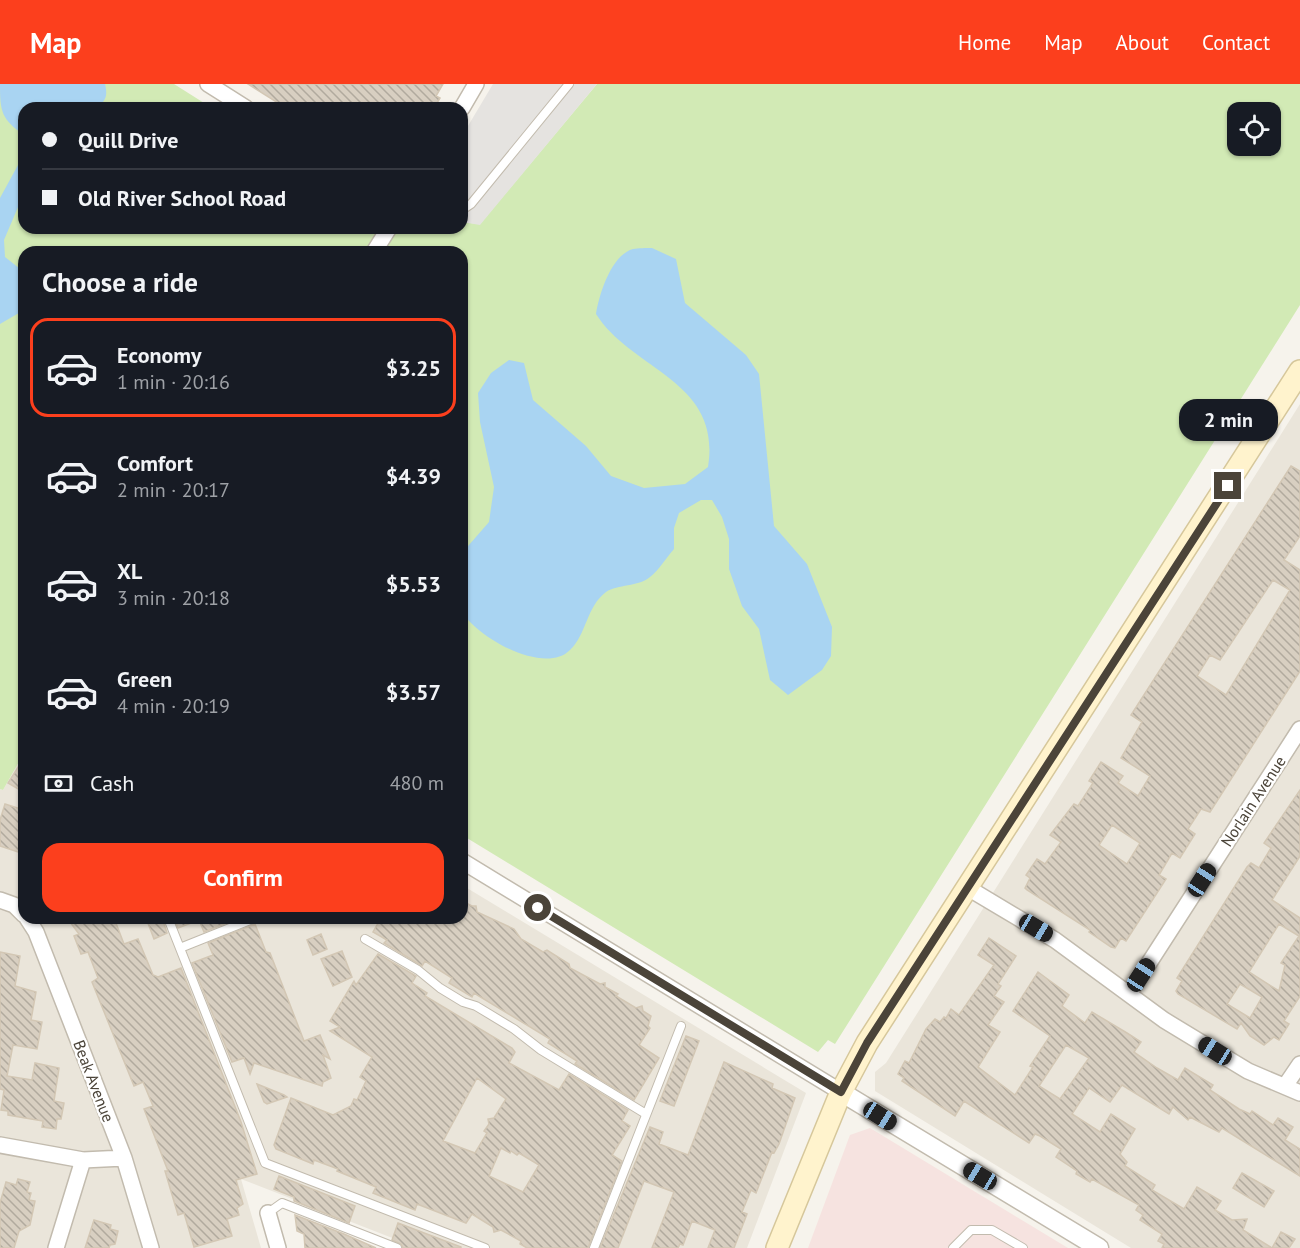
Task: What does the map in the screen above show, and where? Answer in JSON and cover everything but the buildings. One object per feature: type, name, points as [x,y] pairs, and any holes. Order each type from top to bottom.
[{"type":"main road","points":[[777,1248],[841,1092],[867,1043],[1300,371]]},
{"type":"street","points":[[208,84],[236,102]]},
{"type":"street","points":[[466,102],[476,84]]},
{"type":"street","name":"Norlain Avenue","points":[[1129,994],[1300,729]]},
{"type":"street","points":[[468,865],[1099,1248]]},
{"type":"street","points":[[968,888],[1055,940],[1164,1020],[1248,1071],[1300,1093]]},
{"type":"street","name":"Beak Avenue","points":[[0,900],[18,909]]},
{"type":"street","name":"Beak Avenue","points":[[30,924],[36,932],[124,1158],[151,1248]]},
{"type":"street","points":[[1286,1086],[1300,1064]]},
{"type":"street","points":[[0,1145],[83,1160],[124,1158]]},
{"type":"street","points":[[56,1248],[83,1160]]},
{"type":"street","points":[[268,1213],[278,1248]]},
{"type":"lane","points":[[468,206],[569,84]]},
{"type":"lane","points":[[170,924],[265,1163],[485,1248]]},
{"type":"lane","points":[[180,948],[240,924]]},
{"type":"lane","points":[[365,939],[418,970],[436,986],[495,1018],[541,1050],[646,1114]]},
{"type":"lane","points":[[594,1248],[681,1026]]},
{"type":"lane","points":[[268,1213],[282,1203],[397,1248]]},
{"type":"lane","points":[[953,1248],[971,1230],[992,1230],[1023,1248]]},
{"type":"shaded area","points":[[493,84],[597,84],[480,225],[468,223],[468,126]]},
{"type":"shaded area","points":[[1300,404],[1300,1248],[1131,1248],[875,1091],[875,1072],[886,1063]]},
{"type":"shaded area","points":[[18,764],[18,924],[468,924],[468,889],[806,1093],[747,1248],[418,1248],[241,1179],[261,1248],[0,1248],[0,789],[3,790]]},
{"type":"shaded area","points":[[870,1128],[1068,1248],[808,1248],[850,1135]]},
{"type":"green space","points":[[0,84],[174,84],[202,102],[18,102],[18,234],[468,234],[468,223],[480,224],[597,84],[1300,84],[1300,305],[835,1044],[828,1040],[818,1052],[468,839],[468,246],[18,246],[18,764],[3,790],[0,789]]},
{"type":"water","points":[[0,84],[105,84],[106,92],[102,102],[18,102],[18,130],[3,114]]},
{"type":"water","points":[[18,165],[18,207],[4,240],[5,257],[18,267],[18,314],[0,324],[0,198]]},
{"type":"water","points":[[652,248],[676,259],[685,303],[746,355],[759,374],[774,526],[807,564],[832,627],[831,656],[822,670],[788,695],[770,680],[759,629],[742,606],[729,569],[729,539],[722,517],[712,500],[701,500],[679,513],[674,528],[674,549],[659,567],[645,580],[611,589],[599,598],[576,644],[559,657],[544,659],[512,650],[496,642],[468,620],[468,546],[489,522],[494,487],[480,422],[478,393],[491,373],[509,360],[524,363],[533,400],[586,446],[611,476],[644,488],[685,484],[708,467],[709,438],[701,414],[688,395],[671,379],[631,350],[596,314],[603,287],[612,267],[625,253],[633,249]]},
{"type":"route","points":[[538,908],[841,1092],[867,1043],[1228,486]]}]
